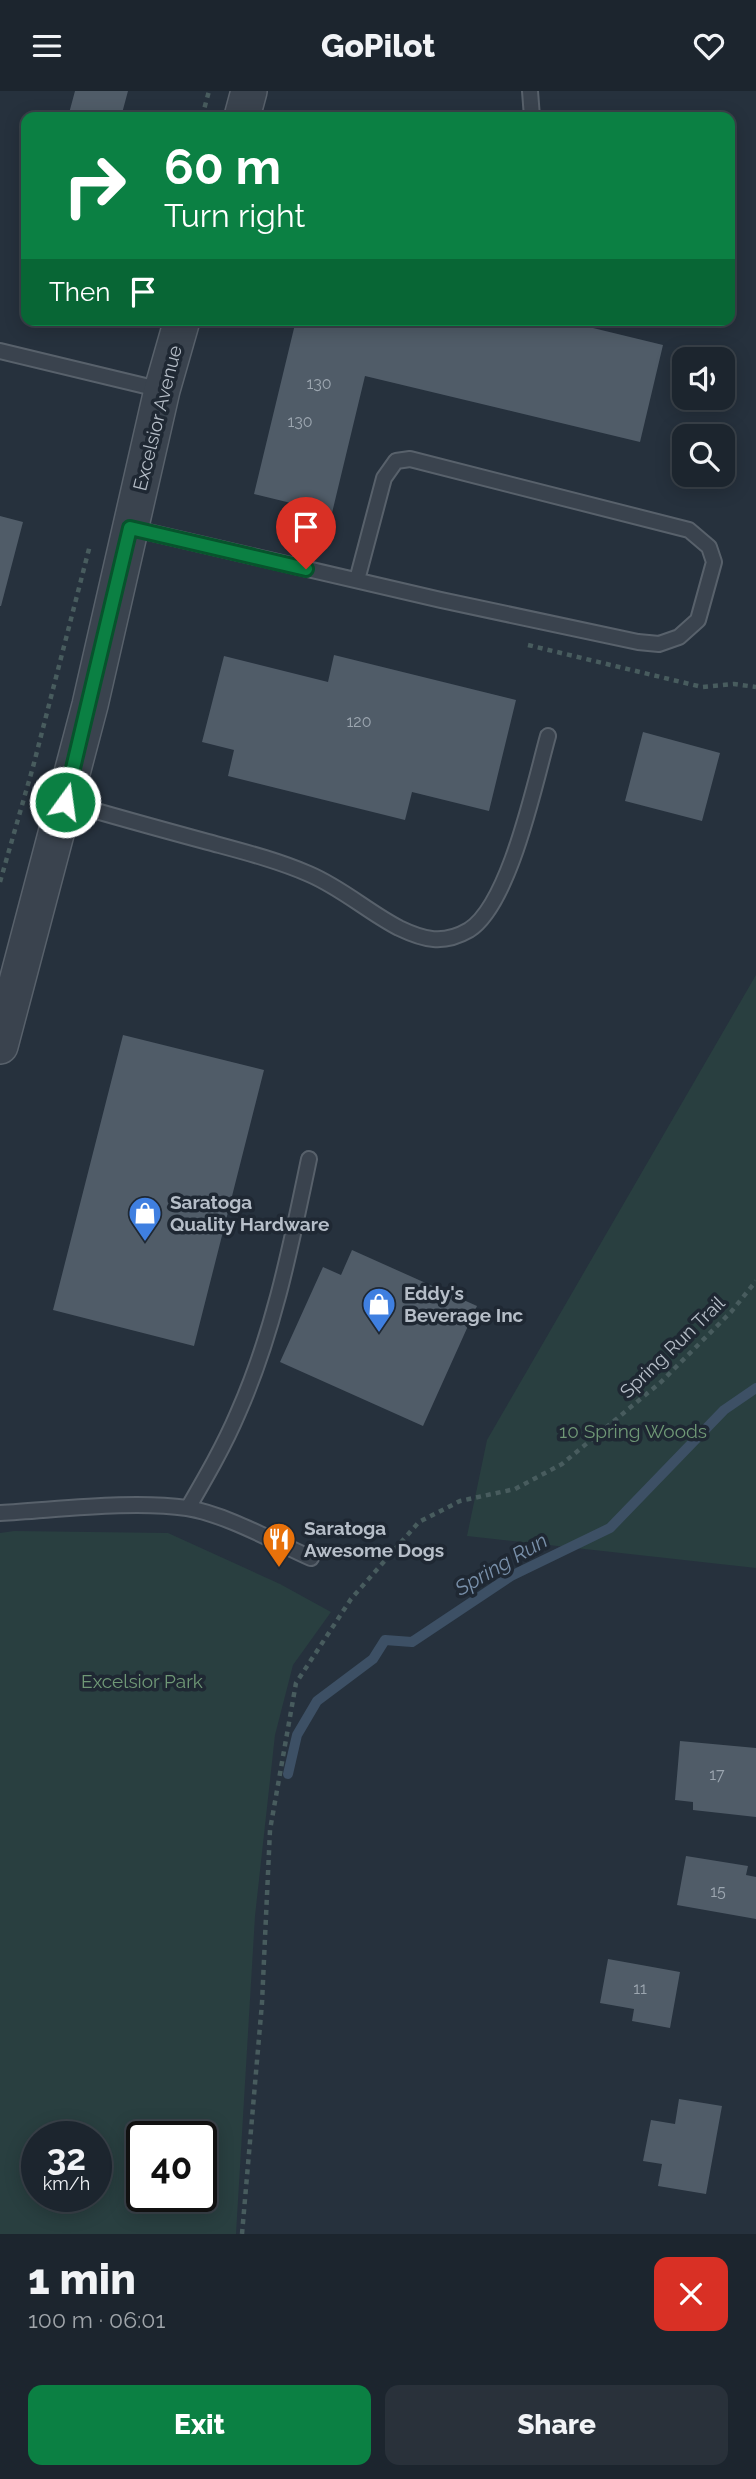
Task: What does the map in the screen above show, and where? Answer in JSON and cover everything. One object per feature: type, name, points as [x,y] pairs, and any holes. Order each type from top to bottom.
[{"type":"street","points":[[243,112],[249,91]]},
{"type":"street","name":"Excelsior Avenue","points":[[0,1046],[65,802],[162,390],[180,326]]},
{"type":"lane","points":[[530,91],[532,112]]},
{"type":"lane","points":[[0,351],[162,390]]},
{"type":"lane","points":[[130,528],[357,580],[638,642],[659,644],[679,637],[698,620],[714,562],[709,547],[689,530],[410,459],[396,461],[384,478],[357,580]]},
{"type":"lane","points":[[65,802],[309,874],[350,896],[384,921],[412,935],[422,939],[442,940],[470,929],[490,907],[519,839],[548,736]]},
{"type":"lane","points":[[188,1509],[239,1412],[270,1327],[286,1270],[309,1159]]},
{"type":"lane","points":[[0,1513],[111,1507],[188,1509],[226,1520],[311,1558]]},
{"type":"path","points":[[203,112],[209,91]]},
{"type":"path","points":[[0,882],[33,767],[92,536]]},
{"type":"path","name":"Spring Run Trail","points":[[242,2234],[262,2003],[270,1830],[296,1683],[351,1599],[419,1523],[460,1501],[515,1489],[562,1464],[661,1382],[731,1312],[756,1281]]},
{"type":"green space","name":"10 Spring Woods","points":[[756,975],[756,1568],[467,1536],[487,1440]]},
{"type":"green space","name":"Excelsior Park","points":[[0,1533],[168,1533],[280,1584],[331,1612],[293,1665],[275,1735],[255,1916],[236,2234],[0,2234]]},
{"type":"building","points":[[75,91],[128,91],[122,112],[69,112]]},
{"type":"building","points":[[295,326],[585,326],[663,345],[640,442],[365,376],[332,513],[254,494]]},
{"type":"building","points":[[0,516],[23,522],[1,606],[0,606]]},
{"type":"building","points":[[334,655],[516,700],[489,811],[412,792],[405,820],[228,776],[234,750],[202,742],[224,656],[328,682]]},
{"type":"building","points":[[643,732],[720,753],[702,821],[625,801]]},
{"type":"building","name":"Saratoga Quality Hardware","points":[[123,1035],[264,1070],[194,1346],[53,1310]]},
{"type":"building","name":"Eddy's Beverage Inc","points":[[352,1250],[477,1306],[423,1426],[280,1362],[323,1267],[341,1275]]},
{"type":"building","points":[[680,1741],[756,1748],[756,1817],[693,1810],[693,1802],[675,1800]]},
{"type":"building","points":[[686,1856],[748,1866],[746,1875],[756,1877],[756,1919],[677,1905]]},
{"type":"building","points":[[608,1959],[680,1972],[670,2028],[632,2021],[634,2009],[600,2003]]},
{"type":"building","points":[[679,2099],[722,2106],[706,2194],[658,2186],[662,2164],[643,2161],[651,2120],[675,2124]]},
{"type":"waterway","name":"Spring Run","points":[[288,1774],[297,1735],[317,1701],[373,1659],[385,1640],[412,1642],[511,1576],[610,1528],[724,1410],[756,1388]]},
{"type":"place","name":"Saratoga Quality Hardware","points":[[145,1243]]},
{"type":"place","name":"Eddy's Beverage Inc","points":[[379,1334]]},
{"type":"place","name":"Saratoga Awesome Dogs","points":[[279,1569]]},
{"type":"route","points":[[65,802],[130,528],[306,569]]}]
